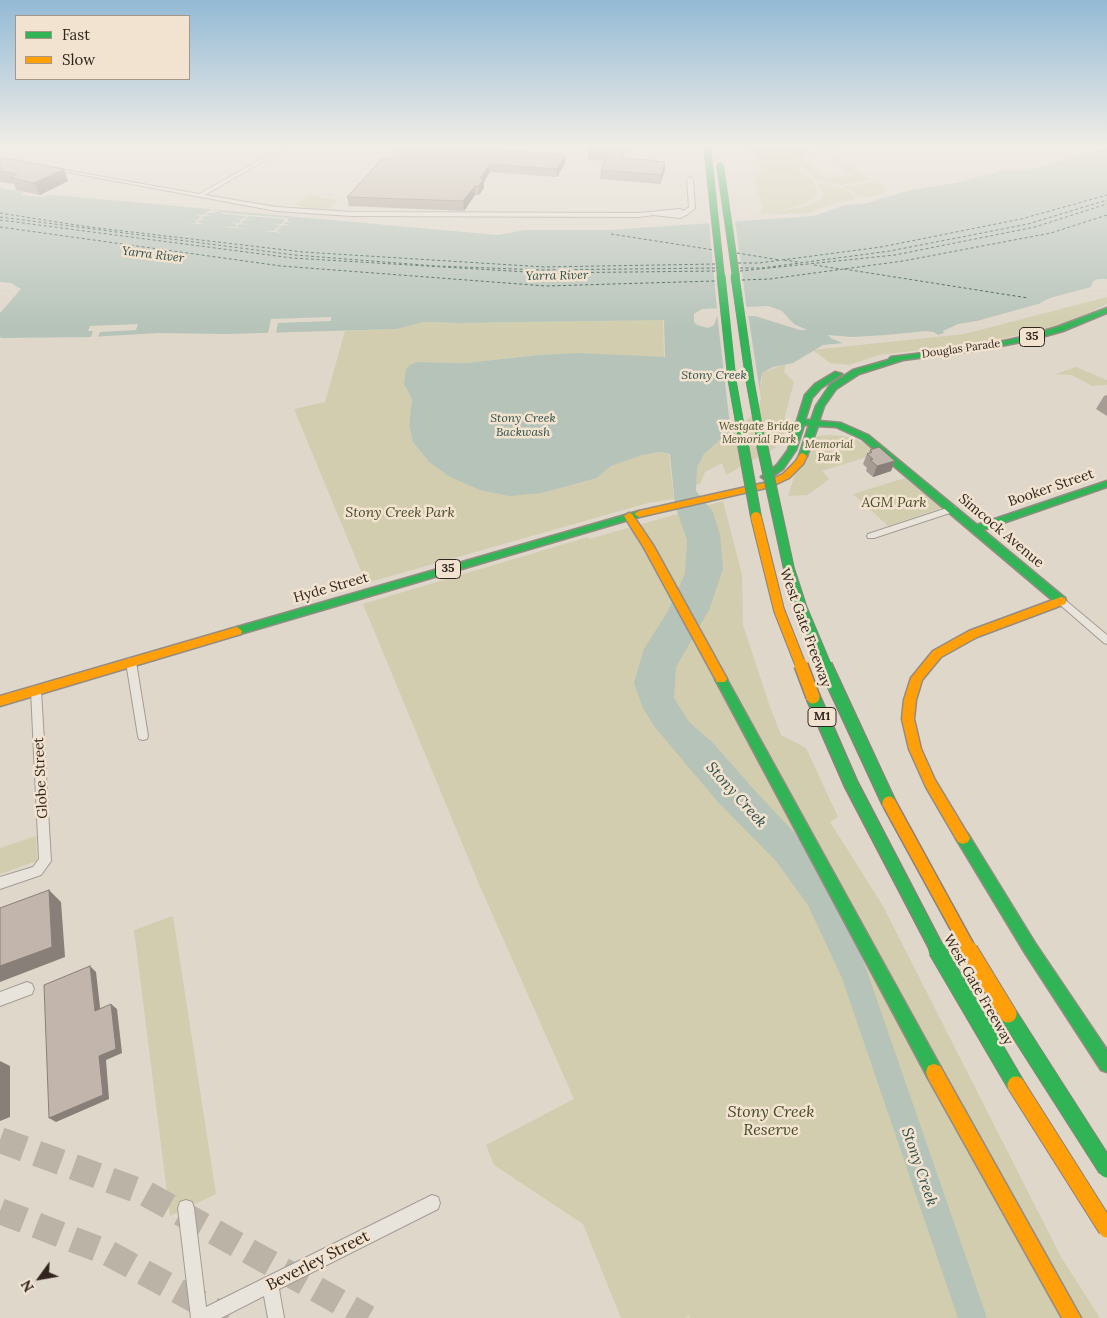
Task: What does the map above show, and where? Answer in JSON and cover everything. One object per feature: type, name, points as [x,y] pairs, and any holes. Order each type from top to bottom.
[{"type":"main road","name":"West Gate Freeway","points":[[714,207],[732,380],[753,507],[779,610],[812,694],[852,784],[896,873],[963,996],[1039,1124],[1107,1229]]},
{"type":"main road","name":"West Gate Freeway","points":[[726,207],[750,381],[773,507],[802,609],[836,692],[877,780],[923,868],[986,979],[1107,1169]]},
{"type":"main road","name":"Douglas Parade","points":[[708,498],[757,481],[780,467],[792,450],[808,397],[829,378],[866,363],[980,348],[1028,338],[1060,329],[1107,310]]},
{"type":"main road","name":"Douglas Parade","points":[[671,506],[755,489],[780,480],[800,462],[806,450],[822,402],[829,391],[842,380],[856,372],[901,358]]},
{"type":"main road","points":[[829,391],[826,407],[830,420],[834,424]]},
{"type":"main road","points":[[800,422],[812,428],[873,444]]},
{"type":"main road","name":"Simcock Avenue","points":[[812,428],[834,424],[857,432],[953,509],[1062,601]]},
{"type":"main road","name":"Booker Street","points":[[976,529],[1107,484]]},
{"type":"main road","name":"Hyde Street","points":[[0,701],[629,516],[671,506]]},
{"type":"main road","points":[[629,516],[648,545],[962,1124],[1072,1318]]},
{"type":"main road","points":[[1062,601],[964,638],[937,654],[917,678],[910,700],[908,719],[915,749],[930,783],[1030,948],[1107,1064]]},
{"type":"main road","points":[[0,705],[21,695]]},
{"type":"street","points":[[258,207],[348,214],[655,214],[680,216],[686,214],[692,207]]},
{"type":"street","points":[[679,211],[687,207]]},
{"type":"street","points":[[655,214],[686,212]]},
{"type":"street","points":[[871,536],[953,509]]},
{"type":"street","name":"Simcock Avenue","points":[[1062,601],[1107,640]]},
{"type":"street","points":[[132,662],[143,736]]},
{"type":"street","name":"Globe Street","points":[[0,883],[37,871],[43,866],[45,861],[36,690]]},
{"type":"street","points":[[0,999],[28,988]]},
{"type":"street","name":"Beverley Street","points":[[204,1318],[432,1203]]},
{"type":"street","points":[[186,1208],[199,1318]]},
{"type":"street","points":[[270,1285],[276,1318]]},
{"type":"green space","points":[[303,207],[332,207],[329,209]]},
{"type":"green space","points":[[764,207],[796,207],[759,214]]},
{"type":"green space","points":[[803,207],[825,207],[808,213],[761,215]]},
{"type":"green space","points":[[1107,297],[1107,304],[1060,327],[979,343],[879,355],[849,365],[830,363],[813,350],[964,334]]},
{"type":"green space","name":"Stony Creek Park","points":[[663,320],[664,358],[578,353],[538,355],[466,363],[417,362],[404,384],[412,399],[409,426],[413,442],[429,462],[450,477],[542,493],[597,478],[611,466],[642,455],[660,452],[669,454],[674,499],[648,503],[366,583],[294,409],[325,402],[345,331],[397,329],[423,322]]},
{"type":"green space","name":"Westgate Bridge Memorial Park","points":[[785,364],[785,370],[783,371],[794,382],[785,416],[784,434],[775,448],[726,475],[722,463],[705,472],[700,484],[696,485],[697,468],[704,454],[728,433],[762,382],[762,373]]},
{"type":"green space","points":[[1076,367],[1107,380],[1107,385],[1092,386],[1072,375],[1055,374]]},
{"type":"green space","name":"Memorial Park","points":[[818,436],[843,436],[860,441],[880,453],[822,471],[829,479],[823,484],[807,495],[788,496],[795,474],[807,461],[814,439]]},
{"type":"green space","name":"AGM Park","points":[[905,478],[941,508],[888,526],[853,494]]},
{"type":"green space","name":"Stony Creek Reserve","points":[[723,501],[742,575],[743,625],[781,735],[806,748],[838,817],[830,822],[883,906],[1061,1257],[1100,1318],[690,1318],[689,1316],[685,1318],[621,1318],[583,1224],[494,1165],[486,1145],[574,1099],[479,884],[363,604],[588,537],[589,539]]},
{"type":"green space","points":[[36,836],[37,861],[0,874],[0,848]]},
{"type":"green space","points":[[173,916],[216,1194],[170,1216],[134,930]]},
{"type":"water","points":[[0,207],[182,207],[498,235],[524,230],[610,230],[814,216],[841,207],[1107,207],[1107,279],[1098,279],[1093,281],[1091,287],[1050,298],[1041,304],[977,321],[958,324],[938,335],[934,332],[926,331],[852,337],[828,335],[832,339],[843,343],[823,345],[793,363],[773,367],[762,373],[756,408],[704,454],[697,468],[696,491],[713,512],[720,535],[723,569],[709,610],[676,667],[674,698],[689,722],[712,742],[819,859],[853,931],[987,1318],[958,1318],[842,978],[808,905],[776,861],[718,802],[654,726],[643,708],[634,683],[644,649],[667,613],[685,574],[687,540],[675,505],[670,454],[660,452],[642,455],[611,466],[597,478],[542,493],[509,496],[480,490],[450,477],[429,462],[413,442],[409,426],[412,399],[404,384],[406,369],[410,365],[417,362],[466,363],[538,355],[578,353],[665,357],[664,320],[423,322],[397,329],[227,334],[158,333],[91,337],[0,337],[0,313],[21,289],[11,283],[0,282]],"holes":[[[768,306],[782,311],[794,324],[807,330],[800,330],[755,316],[717,316],[714,325],[708,328],[697,325],[694,322],[694,314],[702,309]]]},
{"type":"pier","points":[[211,209],[226,213],[289,218],[287,221],[295,222],[286,222],[284,224],[291,225],[282,225],[276,231],[284,233],[263,231],[274,231],[280,225],[273,224],[282,224],[285,219],[249,216],[245,219],[254,220],[244,220],[241,223],[249,225],[240,224],[236,227],[245,229],[223,227],[235,227],[237,224],[230,222],[239,223],[242,220],[234,218],[242,219],[246,216],[211,211],[217,213],[208,213],[205,215],[213,216],[204,216],[201,219],[209,220],[197,222],[205,224],[184,223],[195,223],[198,219],[191,218],[199,219],[202,216],[194,215],[204,215]]},
{"type":"pier","points":[[735,220],[747,310],[717,310],[709,222]]},
{"type":"pier","points":[[748,313],[761,399],[758,410],[731,434],[717,314]]},
{"type":"pier","points":[[331,317],[331,321],[278,323],[276,333],[268,333],[271,319]]},
{"type":"pier","points":[[138,324],[136,330],[100,332],[98,337],[91,337],[93,331],[88,331],[90,326]]},
{"type":"building","points":[[879,447],[895,461],[877,466],[870,460],[873,459],[867,454],[872,452],[870,450]]},
{"type":"building","points":[[49,890],[52,947],[0,966],[0,908]]},
{"type":"building","points":[[90,966],[95,1011],[111,1004],[116,1049],[99,1056],[103,1095],[49,1118],[44,985]]},
{"type":"ferry route","points":[[738,263],[759,263],[881,247],[1021,219],[1066,207]]},
{"type":"ferry route","points":[[740,268],[762,268],[890,251],[1028,224],[1086,207]]},
{"type":"ferry route","points":[[740,271],[895,255],[1035,227],[1099,207]]},
{"type":"ferry route","points":[[0,213],[89,227],[303,252],[545,267],[716,264]]},
{"type":"ferry route","points":[[742,280],[770,279],[903,261],[1051,233],[1107,215]]},
{"type":"ferry route","points":[[0,217],[295,255],[436,266],[543,270],[716,268]]},
{"type":"ferry route","points":[[0,220],[292,258],[544,273],[716,271]]},
{"type":"ferry route","points":[[0,227],[281,266],[546,286],[715,281]]},
{"type":"ferry route","points":[[611,234],[714,250]]},
{"type":"ferry route","points":[[737,253],[780,260]]},
{"type":"ferry route","points":[[784,260],[798,262]]},
{"type":"ferry route","points":[[814,265],[840,269]]},
{"type":"ferry route","points":[[844,269],[1028,298]]},
{"type":"tunnel","points":[[0,1140],[145,1193],[368,1318]]},
{"type":"tunnel","points":[[0,1211],[108,1253],[228,1318]]},
{"type":"traffic: fast","points":[[714,207],[732,380],[756,517]]},
{"type":"traffic: fast","points":[[726,207],[750,381],[765,464],[789,569],[802,609],[836,691],[889,803]]},
{"type":"traffic: fast","points":[[891,359],[980,348],[1028,338],[1060,329],[1107,310]]},
{"type":"traffic: fast","points":[[803,456],[820,406],[833,387],[856,372],[901,358]]},
{"type":"traffic: fast","points":[[766,477],[780,467],[792,450],[808,397],[818,386],[838,374]]},
{"type":"traffic: fast","points":[[804,422],[838,425],[865,437],[1061,601]]},
{"type":"traffic: fast","points":[[976,529],[1107,484]]},
{"type":"traffic: fast","points":[[237,631],[639,514]]},
{"type":"traffic: fast","points":[[721,679],[934,1072]]},
{"type":"traffic: fast","points":[[813,697],[851,784],[896,873],[958,988],[1016,1085]]},
{"type":"traffic: fast","points":[[963,838],[1030,948],[1107,1064]]},
{"type":"traffic: fast","points":[[1008,1014],[1107,1169]]},
{"type":"traffic: slow","points":[[639,514],[767,485],[786,476],[800,462],[803,456]]},
{"type":"traffic: slow","points":[[629,516],[648,545],[721,679]]},
{"type":"traffic: slow","points":[[756,517],[779,610],[813,697]]},
{"type":"traffic: slow","points":[[963,838],[930,783],[915,749],[908,719],[910,700],[917,678],[937,654],[973,634],[1061,601]]},
{"type":"traffic: slow","points":[[0,701],[237,631]]},
{"type":"traffic: slow","points":[[889,803],[923,868],[1008,1014]]},
{"type":"traffic: slow","points":[[934,1072],[1072,1318]]},
{"type":"traffic: slow","points":[[1016,1085],[1107,1229]]},
{"type":"water label","name":"Yarra River","points":[[153,255]]},
{"type":"water label","name":"Yarra River","points":[[557,276]]},
{"type":"water label","name":"Stony Creek","points":[[714,376]]},
{"type":"water label","name":"Stony Creek Backwash","points":[[523,426]]},
{"type":"water label","name":"Stony Creek","points":[[736,795]]},
{"type":"water label","name":"Stony Creek","points":[[919,1167]]}]
